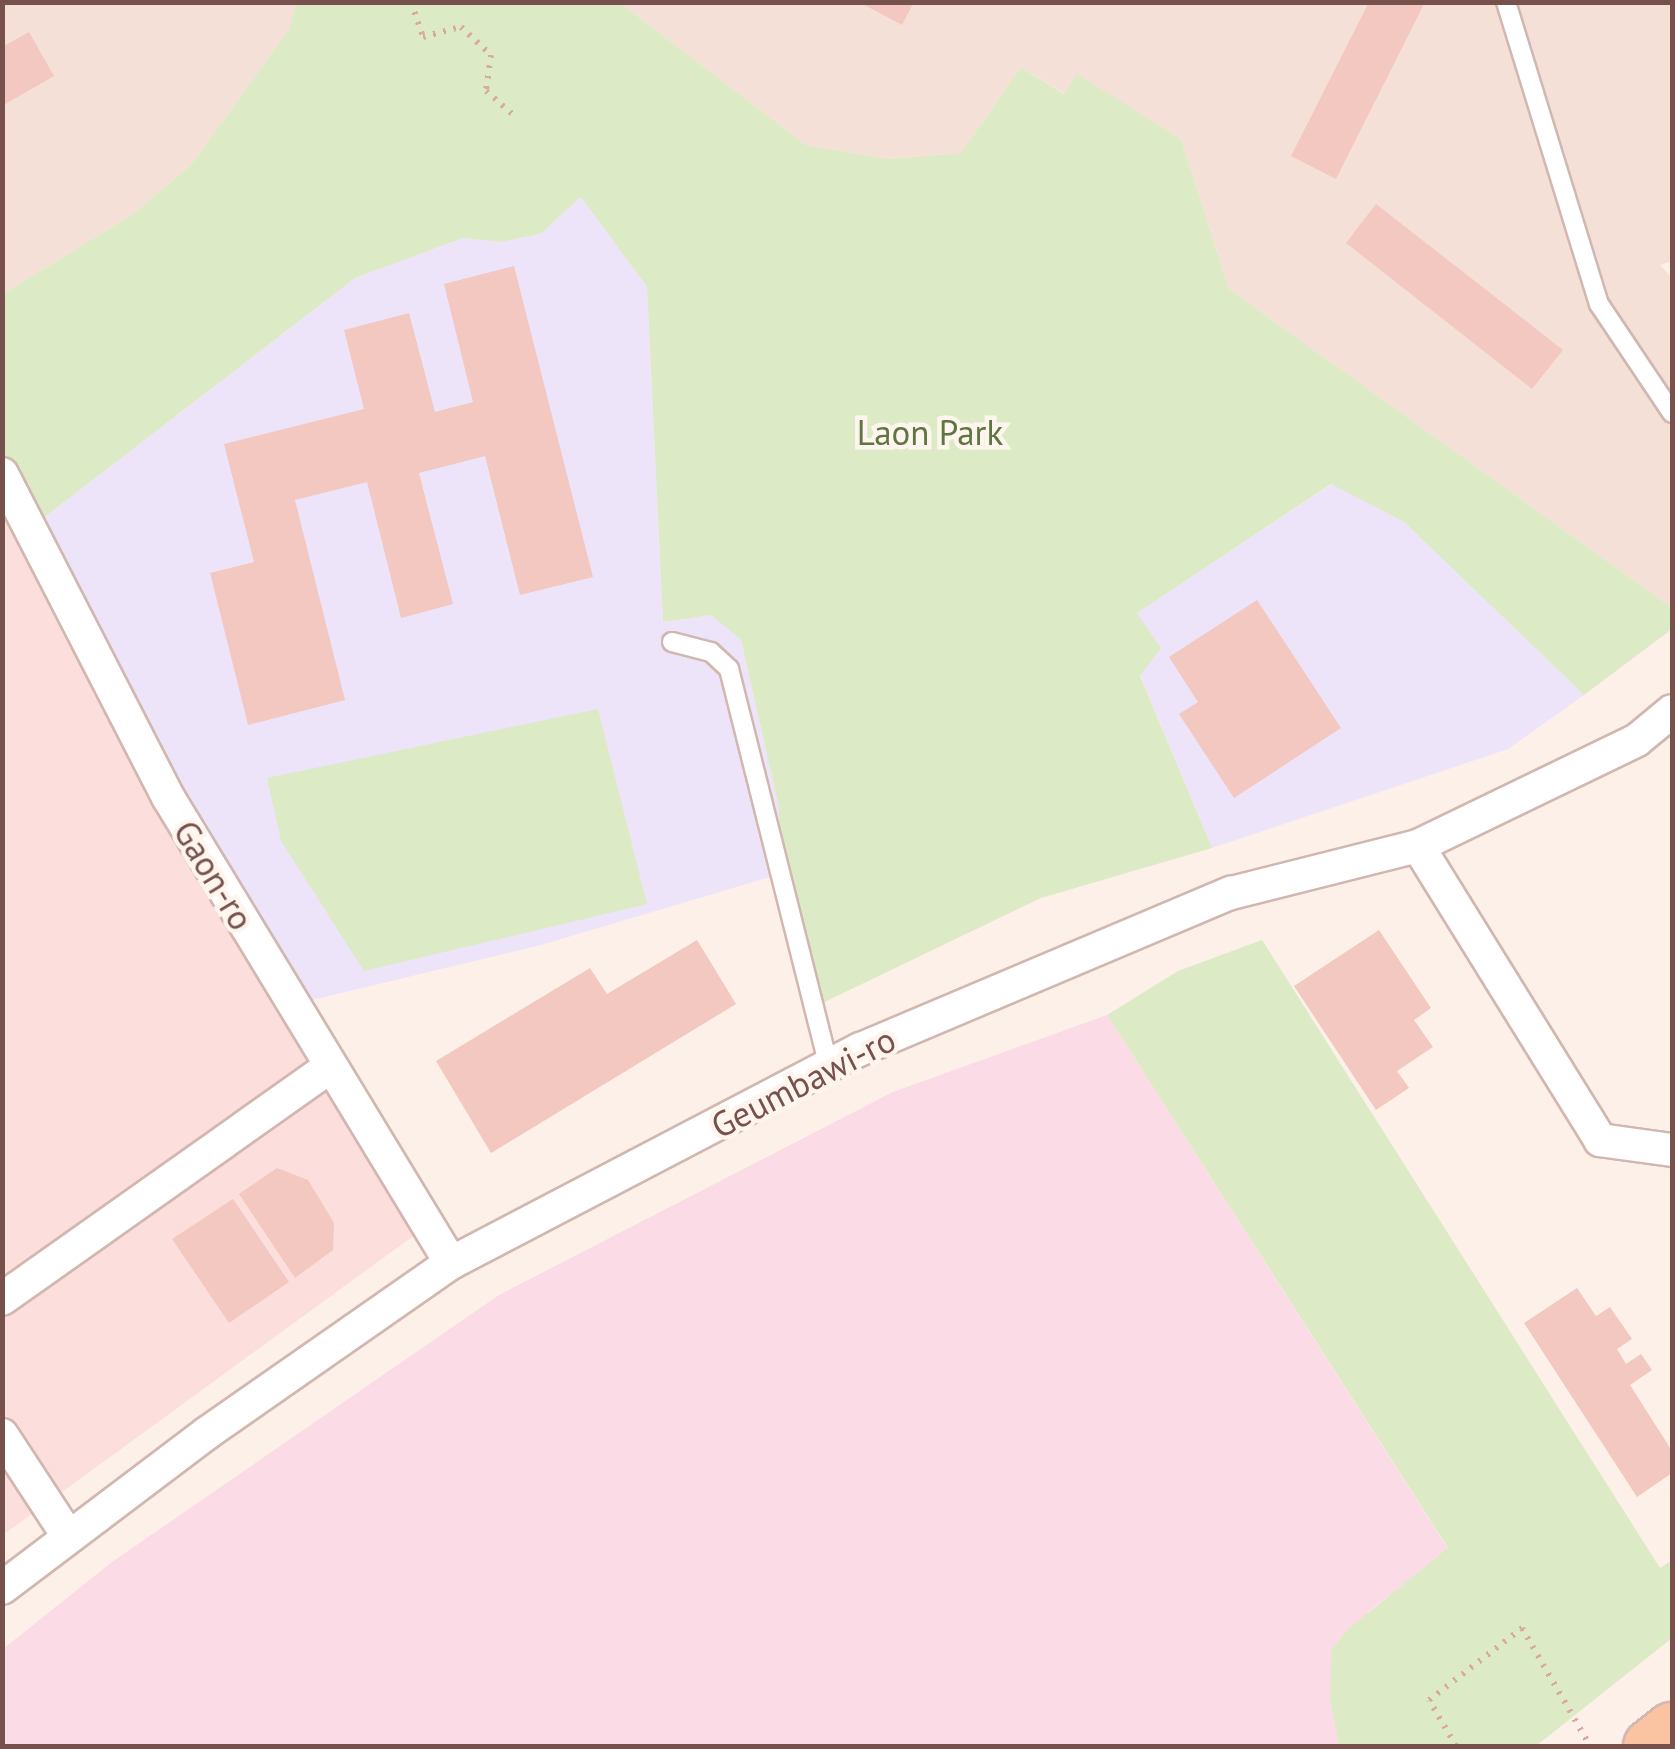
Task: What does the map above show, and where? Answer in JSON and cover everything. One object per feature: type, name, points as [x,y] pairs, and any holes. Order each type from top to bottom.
[{"type":"main road","points":[[1650,1746],[1672,1729]]},
{"type":"street","name":"Gaon-ro","points":[[2,474],[168,798],[328,1068],[450,1263]]},
{"type":"street","name":"Geumbawi-ro","points":[[2,1588],[68,1536],[450,1263],[829,1066],[1231,892],[1418,846],[1637,740],[1672,712]]},
{"type":"street","points":[[1418,846],[1600,1140],[1672,1150]]},
{"type":"street","points":[[2,1298],[328,1068]]},
{"type":"street","points":[[2,1436],[68,1536]]},
{"type":"lane","points":[[1506,2],[1599,304],[1672,413]]},
{"type":"lane","points":[[672,642],[712,652],[728,669],[829,1066]]},
{"type":"path","points":[[411,2],[424,37],[461,27],[490,55],[486,92],[512,114]]},
{"type":"path","points":[[1456,1746],[1429,1700],[1522,1628],[1590,1746]]},
{"type":"shaded area","points":[[3,3],[296,3],[289,29],[192,164],[133,214],[3,294]]},
{"type":"shaded area","points":[[620,3],[1672,3],[1672,261],[1660,265],[1672,278],[1672,608],[1229,289],[1181,139],[1077,75],[1065,94],[1021,67],[961,153],[888,159],[806,145]]},
{"type":"shaded area","points":[[581,196],[647,287],[663,622],[711,615],[741,640],[779,808],[777,875],[541,945],[291,1005],[29,529],[355,278],[463,238],[501,242],[540,234]]},
{"type":"shaded area","points":[[2,474],[427,1226],[3,1535],[2,1535]]},
{"type":"shaded area","points":[[1332,484],[1404,522],[1584,695],[1508,749],[1212,848],[1140,675],[1136,613]]},
{"type":"shaded area","points":[[1107,1015],[1448,1549],[1368,1612],[1330,1701],[1339,1746],[3,1746],[3,1649],[112,1562],[499,1295],[893,1092]]},
{"type":"green space","name":"Laon Park","points":[[296,3],[620,3],[806,145],[888,159],[961,153],[1021,67],[1064,94],[1077,74],[1181,139],[1229,289],[1672,608],[1672,629],[1584,695],[1404,522],[1331,484],[1137,613],[1161,648],[1140,676],[1212,848],[1041,898],[812,1008],[777,875],[779,808],[741,640],[711,615],[663,622],[647,287],[581,197],[540,234],[501,242],[463,238],[355,278],[29,529],[3,474],[3,294],[133,214],[192,164],[289,29]]},
{"type":"green space","points":[[598,709],[647,904],[364,971],[281,841],[267,778]]},
{"type":"green space","points":[[1262,940],[1660,1568],[1672,1560],[1672,1638],[1536,1746],[1339,1746],[1330,1701],[1331,1651],[1347,1630],[1448,1548],[1107,1015],[1178,971]]},
{"type":"building","points":[[859,2],[914,2],[902,25]]},
{"type":"building","points":[[1369,2],[1425,2],[1336,179],[1291,156]]},
{"type":"building","points":[[29,32],[54,76],[2,106],[2,47]]},
{"type":"building","points":[[1376,204],[1563,350],[1532,389],[1346,243]]},
{"type":"building","points":[[514,266],[593,577],[520,595],[485,456],[419,473],[453,604],[401,618],[367,482],[295,500],[345,700],[248,725],[210,573],[254,562],[224,444],[364,409],[344,330],[409,313],[435,412],[473,402],[444,284]]},
{"type":"building","points":[[1257,600],[1341,728],[1234,798],[1179,714],[1198,702],[1169,657]]},
{"type":"building","points":[[1379,930],[1431,1008],[1414,1020],[1433,1047],[1397,1071],[1409,1088],[1376,1110],[1294,986]]},
{"type":"building","points":[[697,940],[736,1004],[491,1153],[436,1061],[590,968],[607,994]]},
{"type":"building","points":[[277,1168],[308,1180],[334,1223],[333,1250],[295,1278],[239,1194]]},
{"type":"building","points":[[233,1199],[289,1282],[229,1323],[172,1239]]},
{"type":"building","points":[[1577,1288],[1596,1316],[1610,1307],[1632,1339],[1617,1349],[1626,1364],[1641,1354],[1652,1370],[1630,1385],[1672,1451],[1672,1473],[1637,1497],[1524,1323]]}]
